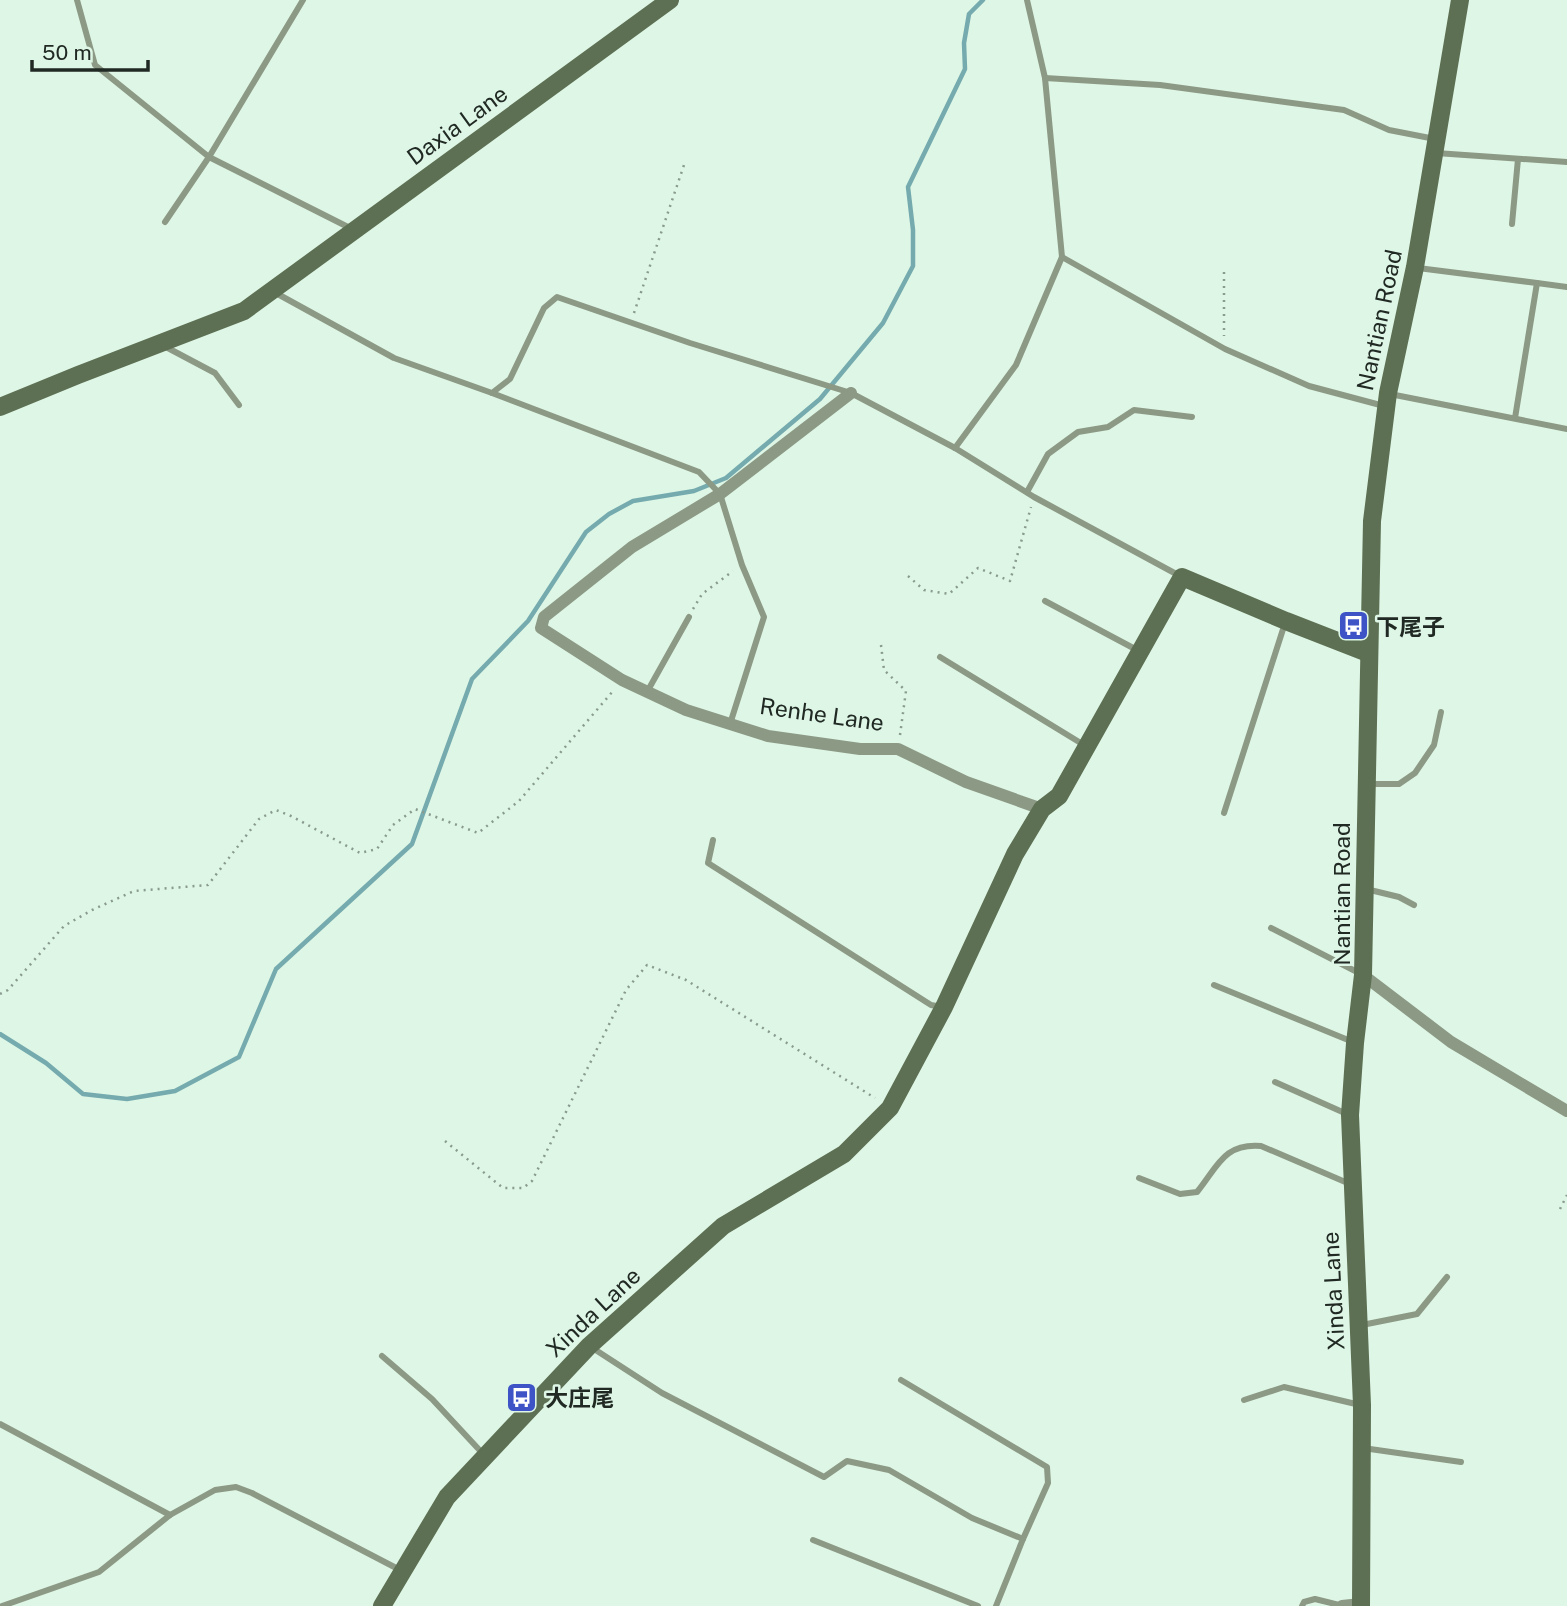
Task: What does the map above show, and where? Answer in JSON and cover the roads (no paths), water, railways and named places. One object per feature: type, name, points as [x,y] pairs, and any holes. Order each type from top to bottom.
[{"type":"street","name":"Daxia Lane","points":[[0,407],[244,311],[670,0]]},
{"type":"street","name":"Nantian Road","points":[[1460,0],[1415,267],[1387,400],[1372,521],[1363,975],[1451,1042],[1567,1111]]},
{"type":"street","points":[[730,724],[686,710],[622,680],[541,628],[544,617],[632,547],[718,491],[851,393]]},
{"type":"street","points":[[944,1007],[1015,853],[1042,809],[1059,796],[1182,577],[1368,653]]},
{"type":"street","name":"Renhe Lane","points":[[730,724],[768,736],[860,749],[898,749],[966,782],[1042,809]]},
{"type":"street","name":"Xinda Lane","points":[[1361,1605],[1362,1405],[1350,1115],[1363,975]]},
{"type":"street","name":"Xinda Lane","points":[[383,1606],[447,1497],[589,1346],[723,1226],[844,1154],[890,1108],[944,1007]]},
{"type":"street","points":[[1342,1606],[1361,1605]]},
{"type":"lane","points":[[77,0],[94,65],[209,157],[355,231]]},
{"type":"lane","points":[[165,222],[209,157],[303,0]]},
{"type":"lane","points":[[955,448],[1016,365],[1062,257],[1045,78],[1027,0]]},
{"type":"lane","points":[[1045,78],[1160,85],[1344,110],[1436,147],[1518,159],[1567,162]]},
{"type":"lane","points":[[1512,224],[1518,159]]},
{"type":"lane","points":[[1062,257],[1224,349],[1309,386],[1515,418],[1567,429]]},
{"type":"lane","points":[[1415,267],[1567,287]]},
{"type":"lane","points":[[1515,418],[1537,283]]},
{"type":"lane","points":[[273,291],[394,358],[492,393],[510,379],[544,308],[557,297],[851,393],[955,448],[1034,497],[1182,577]]},
{"type":"lane","points":[[159,344],[215,373],[239,405]]},
{"type":"lane","name":"Renhe Lane","points":[[492,393],[699,472],[718,491],[742,565],[764,617],[730,724]]},
{"type":"lane","points":[[1027,492],[1048,454],[1078,432],[1108,427],[1134,410],[1192,417]]},
{"type":"lane","points":[[1045,601],[1139,651]]},
{"type":"lane","points":[[647,692],[689,617]]},
{"type":"lane","points":[[1224,813],[1286,621]]},
{"type":"lane","points":[[940,657],[1086,746]]},
{"type":"lane","points":[[1367,784],[1399,784],[1415,773],[1434,745],[1441,712]]},
{"type":"lane","points":[[713,840],[708,863],[931,1004],[944,1007]]},
{"type":"lane","points":[[1364,888],[1399,897],[1414,905]]},
{"type":"lane","points":[[1271,928],[1363,975]]},
{"type":"lane","points":[[1213,985],[1355,1043]]},
{"type":"lane","points":[[1275,1082],[1350,1115]]},
{"type":"lane","points":[[1139,1178],[1180,1194],[1197,1192],[1231,1149],[1245,1145],[1261,1146],[1352,1185]]},
{"type":"lane","points":[[1360,1325],[1417,1314],[1447,1277]]},
{"type":"lane","points":[[589,1346],[662,1393],[824,1477],[847,1461],[889,1470],[972,1518],[1023,1539]]},
{"type":"lane","points":[[382,1356],[432,1399],[486,1457]]},
{"type":"lane","points":[[901,1380],[1046,1467],[1048,1482],[996,1606]]},
{"type":"lane","points":[[1244,1400],[1284,1387],[1362,1405]]},
{"type":"lane","points":[[0,1424],[170,1515]]},
{"type":"lane","points":[[1361,1447],[1461,1462]]},
{"type":"lane","points":[[2,1606],[99,1572],[170,1515],[215,1490],[236,1487],[403,1572]]},
{"type":"lane","points":[[813,1540],[978,1606]]},
{"type":"lane","points":[[1302,1606],[1304,1602],[1315,1599],[1342,1606]]},
{"type":"waterway","points":[[0,1034],[46,1063],[83,1094],[127,1099],[175,1091],[239,1057],[276,969],[412,844],[472,679],[528,621],[586,532],[609,514],[633,501],[694,491],[726,478],[820,399],[883,323],[913,266],[913,230],[908,187],[965,69],[964,43],[969,14],[983,0]]},
{"type":"place","name":"下尾子","points":[[1353,626]]},
{"type":"place","name":"大庄尾","points":[[522,1397]]}]
